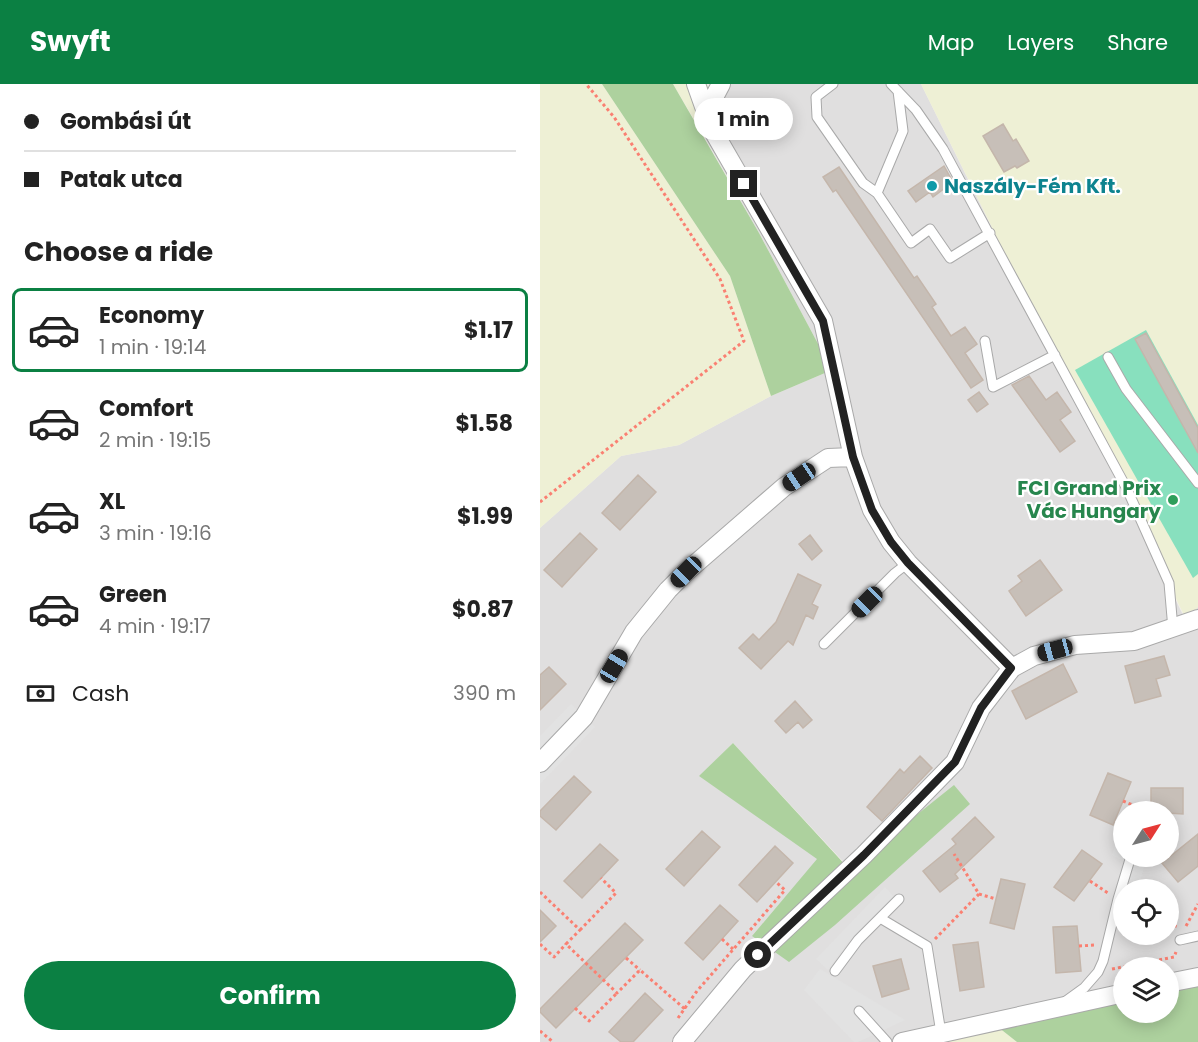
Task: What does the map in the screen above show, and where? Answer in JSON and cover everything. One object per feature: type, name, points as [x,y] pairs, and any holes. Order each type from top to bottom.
[{"type":"street","points":[[696,84],[712,129],[823,321],[853,457],[872,510],[891,542],[908,563],[1011,668]]},
{"type":"street","points":[[712,129],[711,103],[721,84]]},
{"type":"street","points":[[540,763],[584,717],[634,632],[668,590],[686,572],[784,487],[828,458],[853,457]]},
{"type":"street","points":[[682,1042],[743,969],[864,855],[955,762],[981,708],[1011,668],[1034,656],[1075,645],[1134,641],[1198,619]]},
{"type":"street","points":[[1179,981],[1198,977]]},
{"type":"street","points":[[902,1042],[1113,995]]},
{"type":"lane","points":[[833,84],[816,97],[817,117],[863,183],[877,193],[911,243],[930,230],[950,258],[990,233]]},
{"type":"lane","points":[[877,193],[903,131],[894,87]]},
{"type":"lane","points":[[894,87],[916,110],[943,149],[1127,489],[1169,583],[1173,629]]},
{"type":"lane","points":[[984,341],[993,387],[1054,355]]},
{"type":"lane","points":[[1108,357],[1126,389],[1198,483]]},
{"type":"lane","points":[[824,644],[908,563]]},
{"type":"lane","points":[[835,971],[858,940],[899,899]]},
{"type":"lane","points":[[880,918],[927,946],[941,1033]]},
{"type":"lane","points":[[1057,1008],[1084,988],[1098,972],[1113,919]]},
{"type":"lane","points":[[1180,940],[1198,936]]},
{"type":"lane","points":[[859,1011],[887,1042]]},
{"type":"path","points":[[540,502],[744,341],[720,279],[614,117],[586,84]]},
{"type":"path","points":[[954,854],[979,894],[996,899]]},
{"type":"path","points":[[540,944],[554,957],[616,893],[601,879]]},
{"type":"path","points":[[1089,881],[1113,896]]},
{"type":"path","points":[[626,958],[684,1008],[785,890],[776,882]]},
{"type":"path","points":[[540,892],[580,930]]},
{"type":"path","points":[[927,946],[979,894]]},
{"type":"path","points":[[1098,972],[1174,957],[1198,904]]},
{"type":"path","points":[[722,939],[733,950]]},
{"type":"path","points":[[566,944],[617,993]]},
{"type":"path","points":[[575,1008],[589,1021],[640,970]]},
{"type":"path","points":[[540,1031],[553,1042]]},
{"type":"shaded area","points":[[728,84],[921,84],[1185,619],[1198,607],[1198,985],[1179,989],[1179,957],[1113,957],[1113,1002],[926,1042],[540,1042],[540,528],[621,456],[679,445],[771,396],[832,370],[705,138]],"holes":[[[733,743],[850,869],[954,786],[969,804],[932,836],[752,936],[818,859],[700,776]]]},
{"type":"shaded area","points":[[571,704],[595,727],[540,784],[540,736]]},
{"type":"shaded area","points":[[1132,867],[1144,867],[1140,879],[1128,879]]},
{"type":"shaded area","points":[[885,887],[894,897],[847,943],[828,970],[816,959]]},
{"type":"shaded area","points":[[820,969],[905,1020],[854,1042],[804,990]]},
{"type":"green space","points":[[540,84],[602,84],[730,276],[771,396],[679,445],[621,456],[540,528]]},
{"type":"green space","points":[[602,84],[673,84],[759,233],[832,370],[771,396],[730,276]]},
{"type":"green space","points":[[673,84],[707,84],[715,113],[705,138]]},
{"type":"green space","points":[[921,84],[1198,84],[1198,607],[1186,619]]},
{"type":"green space","name":"FCI Grand Prix Vác Hungary","points":[[1146,330],[1198,425],[1198,574],[1193,578],[1075,370]]},
{"type":"green space","points":[[733,743],[849,869],[954,785],[970,804],[835,925],[789,962],[752,936],[817,859],[699,776]]},
{"type":"green space","points":[[1198,985],[1198,1042],[1017,1042],[998,1027],[1113,1002],[1113,1023],[1179,1023],[1179,989]]},
{"type":"green space","points":[[998,1027],[1017,1042],[926,1042]]},
{"type":"building","points":[[1003,124],[1013,141],[1016,139],[1029,161],[1004,172],[983,136]]},
{"type":"building","name":"Naszály-Fém Kft.","points":[[944,166],[953,182],[933,197],[930,192],[916,202],[908,191]]},
{"type":"building","points":[[839,167],[914,278],[917,276],[936,304],[932,307],[951,336],[965,327],[977,344],[965,353],[983,380],[971,388],[836,190],[833,192],[823,177]]},
{"type":"building","points":[[1146,333],[1198,428],[1198,453],[1135,339]]},
{"type":"building","points":[[1029,376],[1046,400],[1057,392],[1071,412],[1060,420],[1075,441],[1060,452],[1012,385]]},
{"type":"building","points":[[979,392],[988,404],[977,412],[968,400]]},
{"type":"building","points":[[638,475],[656,492],[620,530],[602,513]]},
{"type":"building","points":[[580,533],[597,549],[562,587],[544,570]]},
{"type":"building","points":[[810,535],[822,551],[812,560],[799,544]]},
{"type":"building","points":[[1040,560],[1062,590],[1026,616],[1009,591],[1022,581],[1018,576]]},
{"type":"building","points":[[798,574],[821,585],[812,604],[818,607],[813,619],[806,615],[793,645],[788,641],[761,669],[739,648],[753,634],[759,640],[776,622]]},
{"type":"building","points":[[1164,656],[1170,675],[1156,679],[1161,696],[1135,703],[1125,666]]},
{"type":"building","points":[[1063,664],[1077,692],[1026,719],[1012,691]]},
{"type":"building","points":[[549,667],[566,684],[540,710],[540,675]]},
{"type":"building","points":[[795,701],[812,720],[803,728],[798,722],[786,733],[775,721]]},
{"type":"building","points":[[920,756],[932,768],[882,821],[867,807],[900,769],[904,773]]},
{"type":"building","points":[[1108,773],[1131,782],[1123,801],[1113,801],[1113,825],[1090,815]]},
{"type":"building","points":[[574,776],[591,792],[556,830],[540,816],[540,811]]},
{"type":"building","points":[[1151,788],[1183,788],[1183,814],[1179,814],[1179,801],[1151,801]]},
{"type":"building","points":[[975,817],[994,837],[955,874],[958,878],[940,892],[923,871],[956,844],[952,839]]},
{"type":"building","points":[[702,831],[720,847],[684,886],[666,869]]},
{"type":"building","points":[[1198,834],[1198,866],[1179,881],[1165,867],[1179,867],[1179,849]]},
{"type":"building","points":[[600,844],[618,860],[582,898],[564,881]]},
{"type":"building","points":[[775,846],[793,863],[757,902],[739,885]]},
{"type":"building","points":[[1082,850],[1102,864],[1074,901],[1054,887]]},
{"type":"building","points":[[1001,879],[1025,884],[1014,929],[990,923]]},
{"type":"building","points":[[720,905],[738,921],[703,960],[685,943]]},
{"type":"building","points":[[540,910],[556,926],[540,942]]},
{"type":"building","points":[[625,923],[643,940],[556,1028],[540,1012],[540,1009]]},
{"type":"building","points":[[1077,926],[1081,971],[1056,973],[1053,927]]},
{"type":"building","points":[[978,942],[984,987],[960,991],[953,945]]},
{"type":"building","points":[[901,959],[909,989],[882,997],[873,966]]},
{"type":"building","points":[[645,993],[663,1010],[633,1042],[621,1042],[609,1032]]},
{"type":"place","name":"Naszály-Fém Kft.","points":[[932,186]]},
{"type":"place","name":"FCI Grand Prix Vác Hungary","points":[[1173,500]]},
{"type":"route","points":[[744,184],[823,321],[853,457],[872,510],[891,542],[908,563],[1011,668],[981,708],[955,762],[864,855],[758,955]]}]
